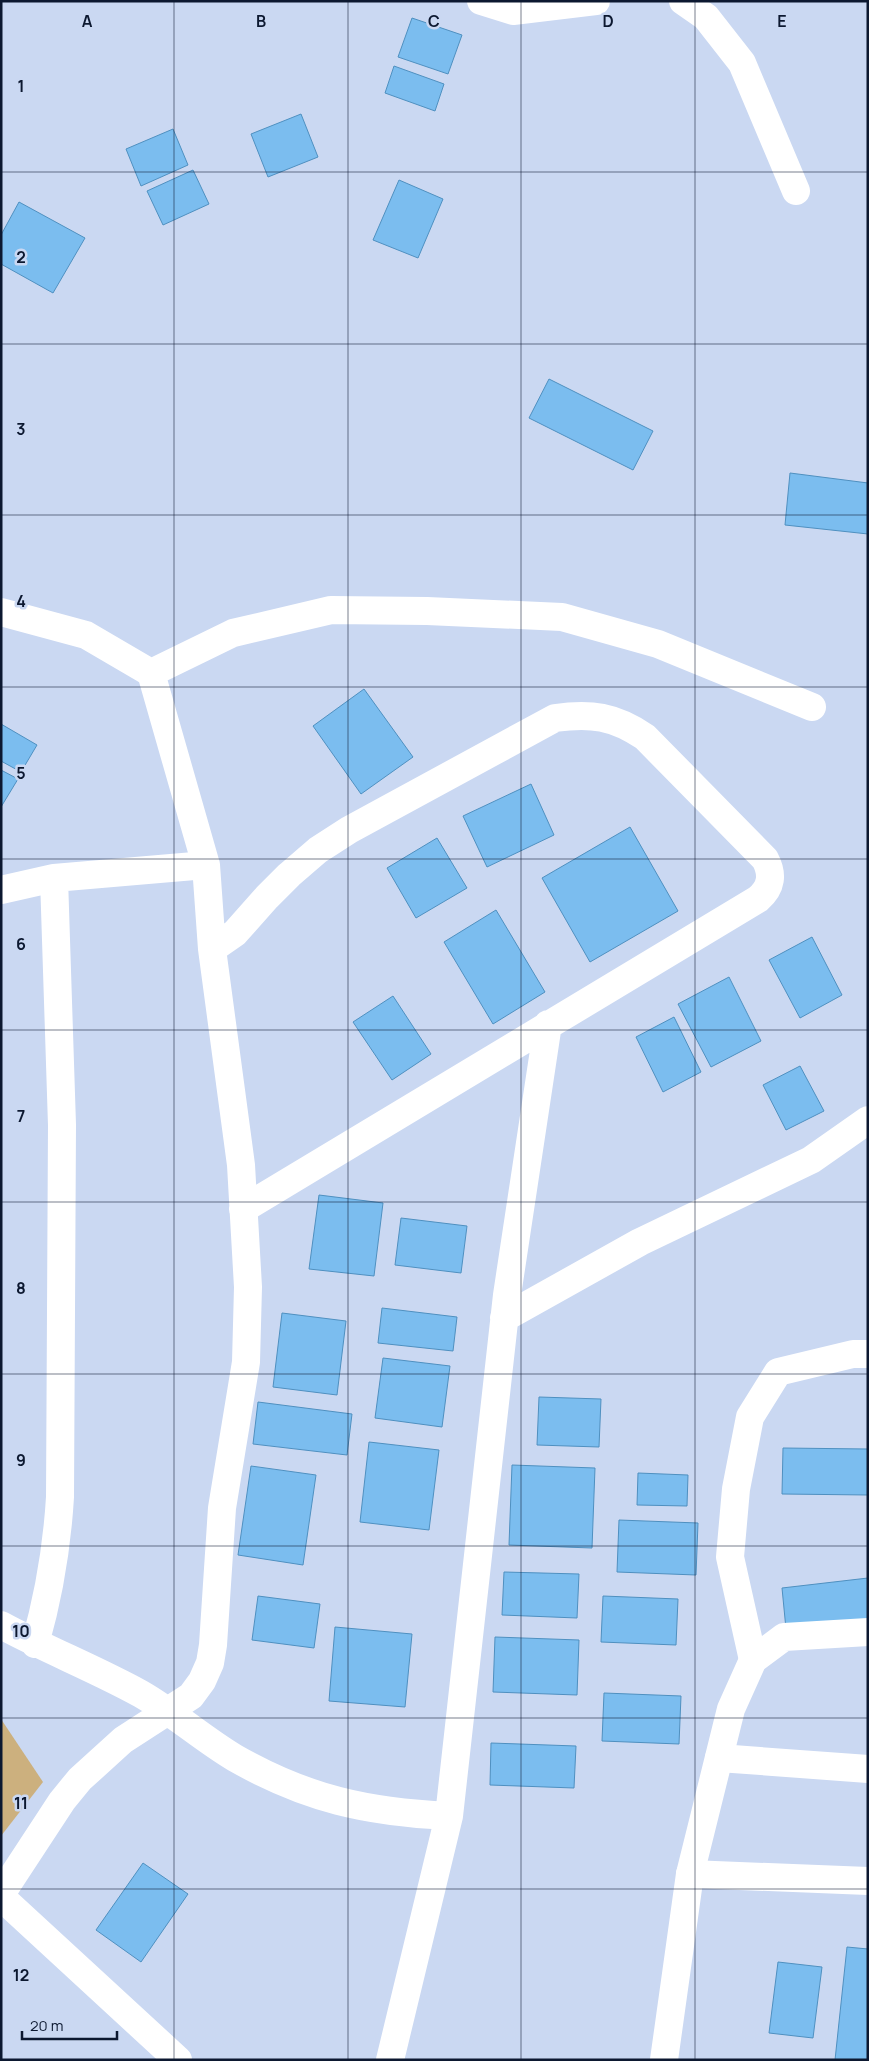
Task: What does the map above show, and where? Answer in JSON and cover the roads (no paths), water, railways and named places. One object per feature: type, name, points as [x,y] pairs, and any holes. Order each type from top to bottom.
[{"type":"street","points":[[481,1],[513,11],[596,1]]},
{"type":"street","points":[[683,1],[706,17],[742,63],[796,191]]},
{"type":"street","points":[[151,673],[233,633],[331,610],[427,611],[543,616],[562,618],[658,644],[812,707]]},
{"type":"street","points":[[1,612],[86,635],[151,673],[206,865],[212,948],[240,1165],[248,1287],[246,1362],[222,1508],[213,1645],[210,1663],[202,1681],[191,1696],[123,1740],[80,1779],[62,1801],[1,1896],[178,2060]]},
{"type":"street","points":[[212,948],[235,933],[267,897],[318,850],[349,830],[555,718],[576,715],[597,716],[614,720],[630,727],[645,737],[765,859],[770,868],[771,877],[765,893],[758,899],[243,1208]]},
{"type":"street","points":[[1,890],[54,878],[206,865]]},
{"type":"street","points":[[35,1644],[51,1579],[58,1538],[60,1497],[62,1126],[54,878]]},
{"type":"street","points":[[390,2060],[449,1816],[504,1318],[548,1024]]},
{"type":"street","points":[[504,1318],[640,1242],[811,1160],[868,1120]]},
{"type":"street","points":[[753,1660],[730,1557],[736,1489],[750,1417],[778,1372],[853,1354],[868,1354]]},
{"type":"street","points":[[1,1625],[35,1644],[139,1693],[170,1711],[234,1757],[287,1784],[330,1799],[365,1808],[401,1814],[449,1816]]},
{"type":"street","points":[[664,2060],[690,1874],[731,1709],[753,1660],[784,1637],[868,1632]]},
{"type":"street","points":[[719,1758],[868,1769]]},
{"type":"street","points":[[690,1874],[868,1881]]}]
